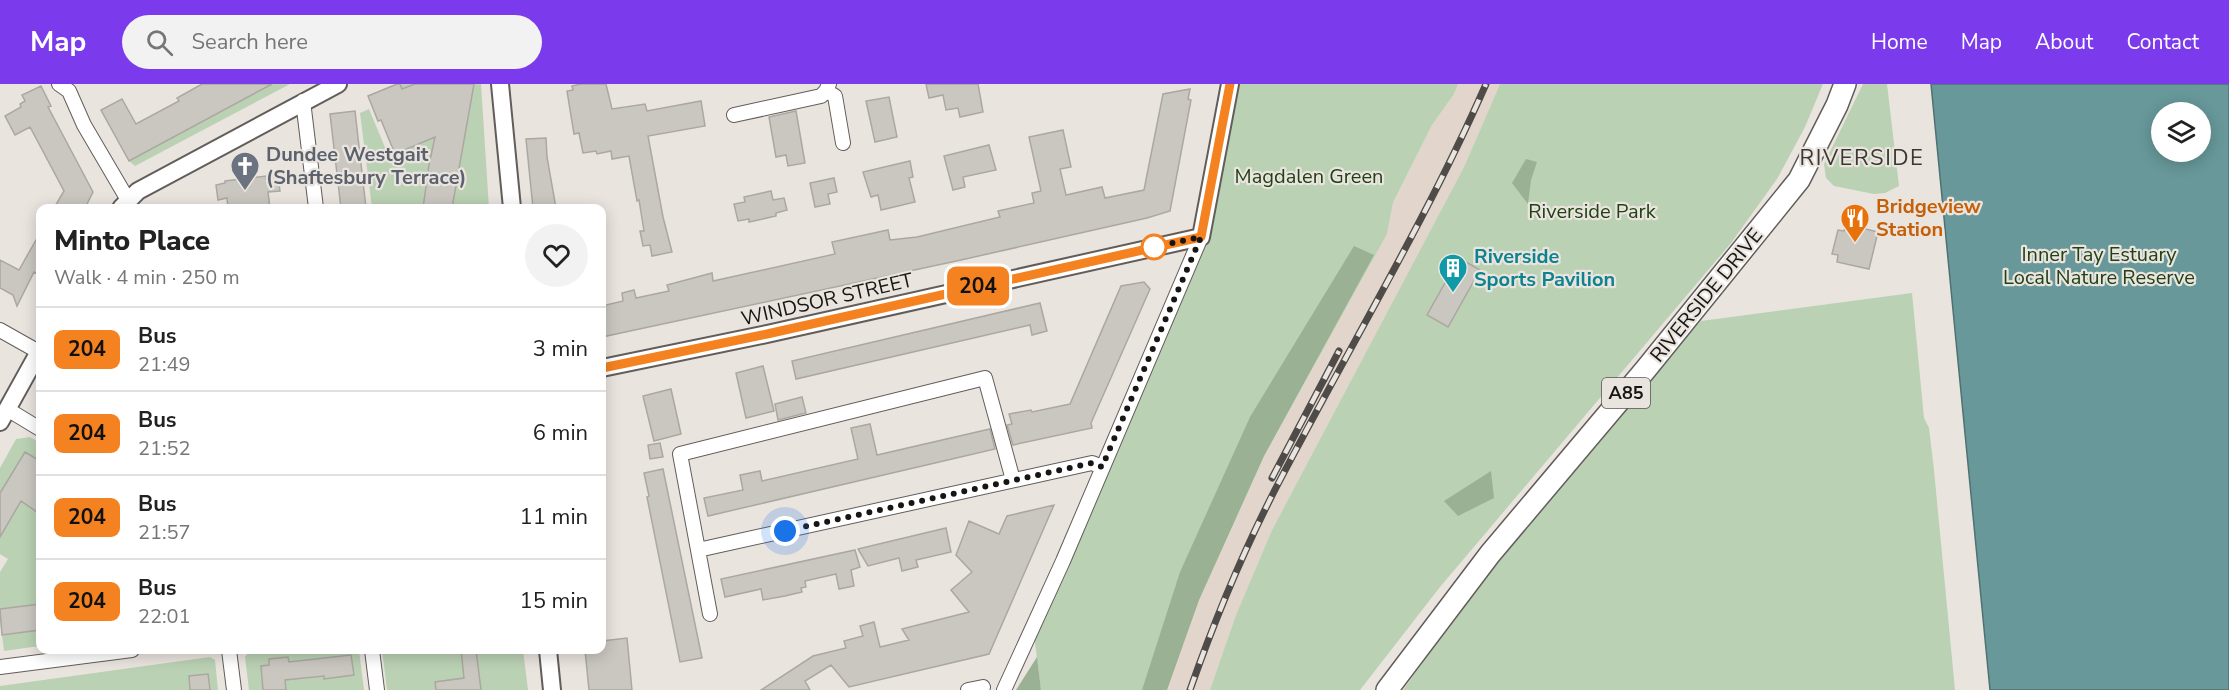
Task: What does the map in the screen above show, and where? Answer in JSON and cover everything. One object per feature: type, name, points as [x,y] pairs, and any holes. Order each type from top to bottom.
[{"type":"main road","name":"RIVERSIDE DRIVE","points":[[1388,690],[1490,554],[1640,377],[1799,180],[1837,105],[1845,84]]},
{"type":"street","points":[[59,84],[69,91],[125,204],[138,191],[335,85]]},
{"type":"street","points":[[500,84],[512,204]]},
{"type":"street","points":[[1004,690],[1063,561],[1201,237],[1230,84]]},
{"type":"street","points":[[734,115],[814,98],[828,88],[835,96],[843,143]]},
{"type":"street","points":[[303,101],[316,204]]},
{"type":"street","name":"WINDSOR STREET","points":[[606,367],[767,334],[1201,237]]},
{"type":"street","points":[[0,330],[36,349]]},
{"type":"street","points":[[36,358],[4,415],[36,427]]},
{"type":"street","points":[[710,614],[680,454],[985,378],[1013,480]]},
{"type":"street","points":[[698,550],[1092,463],[1102,467]]},
{"type":"street","points":[[0,667],[101,654]]},
{"type":"street","points":[[230,654],[234,690]]},
{"type":"street","points":[[372,654],[377,690]]},
{"type":"street","points":[[548,654],[552,690]]},
{"type":"street","points":[[968,690],[983,687]]},
{"type":"shaded area","points":[[1458,84],[1500,84],[1464,167],[1272,530],[1236,615],[1210,690],[1167,690],[1199,600],[1264,456],[1387,234],[1393,204],[1432,125],[1454,94]]},
{"type":"green space","points":[[272,84],[290,84],[135,166],[129,161]]},
{"type":"green space","points":[[400,84],[481,84],[489,204],[371,204],[360,113],[369,109],[389,157],[424,142]]},
{"type":"green space","name":"Magdalen Green","points":[[1238,84],[1458,84],[1454,94],[1432,125],[1393,203],[1387,234],[1264,456],[1199,600],[1167,690],[1041,690],[1034,635],[1203,242]]},
{"type":"green space","name":"Riverside Park","points":[[1500,84],[1823,84],[1805,127],[1777,179],[1731,243],[1440,587],[1360,690],[1210,690],[1236,615],[1272,530],[1464,167]],"holes":[[[1459,258],[1448,327],[1427,315]]]},
{"type":"green space","points":[[1863,84],[1887,84],[1899,186],[1885,193],[1874,194],[1834,186],[1826,178],[1824,164]]},
{"type":"green space","points":[[1526,159],[1537,162],[1531,180],[1528,204],[1512,183]]},
{"type":"green space","points":[[1354,246],[1374,255],[1264,456],[1199,600],[1167,690],[1142,690],[1180,572],[1250,417]]},
{"type":"green space","points":[[1912,293],[1924,418],[1929,428],[1934,470],[1955,690],[1403,690],[1483,579],[1610,430],[1668,357],[1701,321]]},
{"type":"green space","points":[[30,437],[36,441],[36,647],[4,651],[0,620],[0,572],[8,559],[0,554],[0,468],[16,439]]},
{"type":"green space","points":[[1491,471],[1494,498],[1458,516],[1444,501]]},
{"type":"green space","points":[[247,654],[360,654],[364,690],[249,690],[245,657]]},
{"type":"green space","points":[[382,654],[524,654],[528,690],[387,690]]},
{"type":"green space","points":[[210,657],[215,660],[218,690],[0,690],[0,686]]},
{"type":"green space","points":[[1037,657],[1041,690],[1016,690]]},
{"type":"water","name":"Inner Tay Estuary Local Nature Reserve","points":[[1931,84],[2229,84],[2229,690],[1990,690]]},
{"type":"building","points":[[202,84],[272,84],[129,161],[101,110],[122,99],[136,124],[179,101],[177,98]]},
{"type":"building","points":[[397,84],[400,84],[402,89],[415,84],[474,84],[453,204],[424,204],[435,137],[395,154],[368,96]]},
{"type":"building","points":[[606,84],[612,109],[645,104],[647,111],[701,101],[705,126],[648,136],[672,252],[652,256],[650,245],[643,246],[640,231],[644,231],[629,156],[612,159],[611,151],[597,154],[596,151],[583,153],[579,133],[574,134],[567,91],[573,90],[572,86]]},
{"type":"building","points":[[926,84],[978,84],[983,112],[960,117],[958,108],[946,110],[943,95],[929,98]]},
{"type":"building","points":[[41,86],[51,106],[48,107],[93,192],[87,204],[56,204],[64,191],[30,127],[15,135],[5,116],[21,107],[20,104],[25,101],[22,95]]},
{"type":"building","points":[[1190,89],[1188,99],[1191,100],[1170,211],[961,260],[606,336],[606,305],[623,301],[622,293],[634,290],[636,298],[669,291],[667,285],[712,273],[713,281],[835,254],[832,242],[888,230],[890,240],[917,237],[1000,217],[998,211],[1034,203],[1032,193],[1041,191],[1029,137],[1063,130],[1071,167],[1060,169],[1066,195],[1102,187],[1105,198],[1144,190],[1163,94]]},
{"type":"building","points":[[889,97],[897,137],[875,142],[866,101]]},
{"type":"building","points":[[355,111],[366,204],[341,204],[330,114]]},
{"type":"building","points":[[796,111],[805,163],[788,166],[786,155],[776,157],[769,117]]},
{"type":"building","points":[[546,138],[555,204],[533,204],[526,139]]},
{"type":"building","points":[[989,145],[996,170],[963,177],[965,187],[953,190],[944,156]]},
{"type":"building","points":[[910,161],[913,177],[909,178],[915,202],[881,210],[878,195],[871,197],[863,172]]},
{"type":"building","name":"Dundee Westgait (Shaftesbury Terrace)","points":[[266,176],[266,179],[278,177],[280,191],[268,192],[270,204],[228,204],[227,198],[218,200],[216,185],[225,183],[225,181]]},
{"type":"building","points":[[834,178],[837,192],[828,194],[830,204],[815,207],[810,183]]},
{"type":"building","points":[[771,191],[773,200],[784,198],[787,210],[776,213],[776,216],[749,222],[749,219],[738,221],[734,204],[745,202],[744,197]]},
{"type":"building","name":"Bridgeview Station","points":[[1846,224],[1878,232],[1869,269],[1837,262],[1838,255],[1832,254],[1838,230],[1844,231]]},
{"type":"building","points":[[36,240],[36,273],[34,272],[17,306],[13,295],[0,288],[0,260],[19,270]]},
{"type":"building","name":"Riverside Sports Pavilion","points":[[1459,258],[1480,270],[1448,327],[1427,315]]},
{"type":"building","points":[[1144,282],[1150,289],[1091,423],[1092,428],[1013,445],[1007,425],[1012,424],[1009,414],[1070,404],[1121,286]]},
{"type":"building","points":[[1040,303],[1047,331],[1032,335],[1030,325],[796,379],[792,361]]},
{"type":"building","points":[[763,366],[774,411],[746,418],[736,373]]},
{"type":"building","points":[[671,389],[681,434],[654,441],[643,396]]},
{"type":"building","points":[[802,397],[806,413],[778,420],[775,404]]},
{"type":"building","points":[[870,424],[877,455],[990,429],[995,449],[708,516],[704,498],[743,490],[740,475],[760,471],[762,481],[858,459],[851,428]]},
{"type":"building","points":[[660,443],[663,457],[650,459],[648,445]]},
{"type":"building","points":[[25,452],[36,459],[36,511],[21,501],[0,537],[0,493]]},
{"type":"building","points":[[663,469],[702,658],[680,662],[644,473]]},
{"type":"building","points":[[1054,505],[989,654],[849,687],[831,665],[805,681],[810,690],[761,690],[813,656],[846,648],[844,641],[863,636],[860,626],[874,622],[880,647],[909,640],[902,629],[969,612],[951,590],[972,572],[956,555],[969,521],[999,534],[1007,516]]},
{"type":"building","points":[[946,528],[951,552],[916,560],[918,567],[902,571],[899,558],[868,566],[858,549]]},
{"type":"building","points":[[855,550],[860,567],[851,570],[854,586],[839,589],[836,574],[805,581],[806,587],[801,588],[802,592],[785,596],[763,600],[761,589],[725,597],[721,579]]},
{"type":"building","points":[[36,604],[36,631],[2,635],[0,609]]},
{"type":"building","points":[[627,638],[632,690],[589,690],[585,654],[606,654],[606,641]]},
{"type":"building","points":[[461,654],[476,654],[481,690],[436,690],[435,682],[464,678]]},
{"type":"building","points":[[351,655],[354,675],[324,679],[324,676],[285,680],[286,690],[263,690],[261,666],[269,665],[269,659],[288,657],[289,662]]},
{"type":"building","points":[[208,674],[210,690],[190,690],[189,676]]},
{"type":"railway","points":[[1190,690],[1231,584],[1266,507],[1412,235],[1486,84]]},
{"type":"railway","points":[[1272,478],[1339,351]]},
{"type":"bus line","name":"204","points":[[606,367],[767,334],[1201,237],[1230,84]]},
{"type":"place","name":"Dundee Westgait (Shaftesbury Terrace)","points":[[245,192]]},
{"type":"place","name":"Bridgeview Station","points":[[1855,244]]},
{"type":"place","name":"Riverside Sports Pavilion","points":[[1453,294]]},
{"type":"district","name":"RIVERSIDE","points":[[1862,157]]},
{"type":"route","points":[[785,531],[1092,463],[1102,467],[1201,237],[1154,247]]}]
